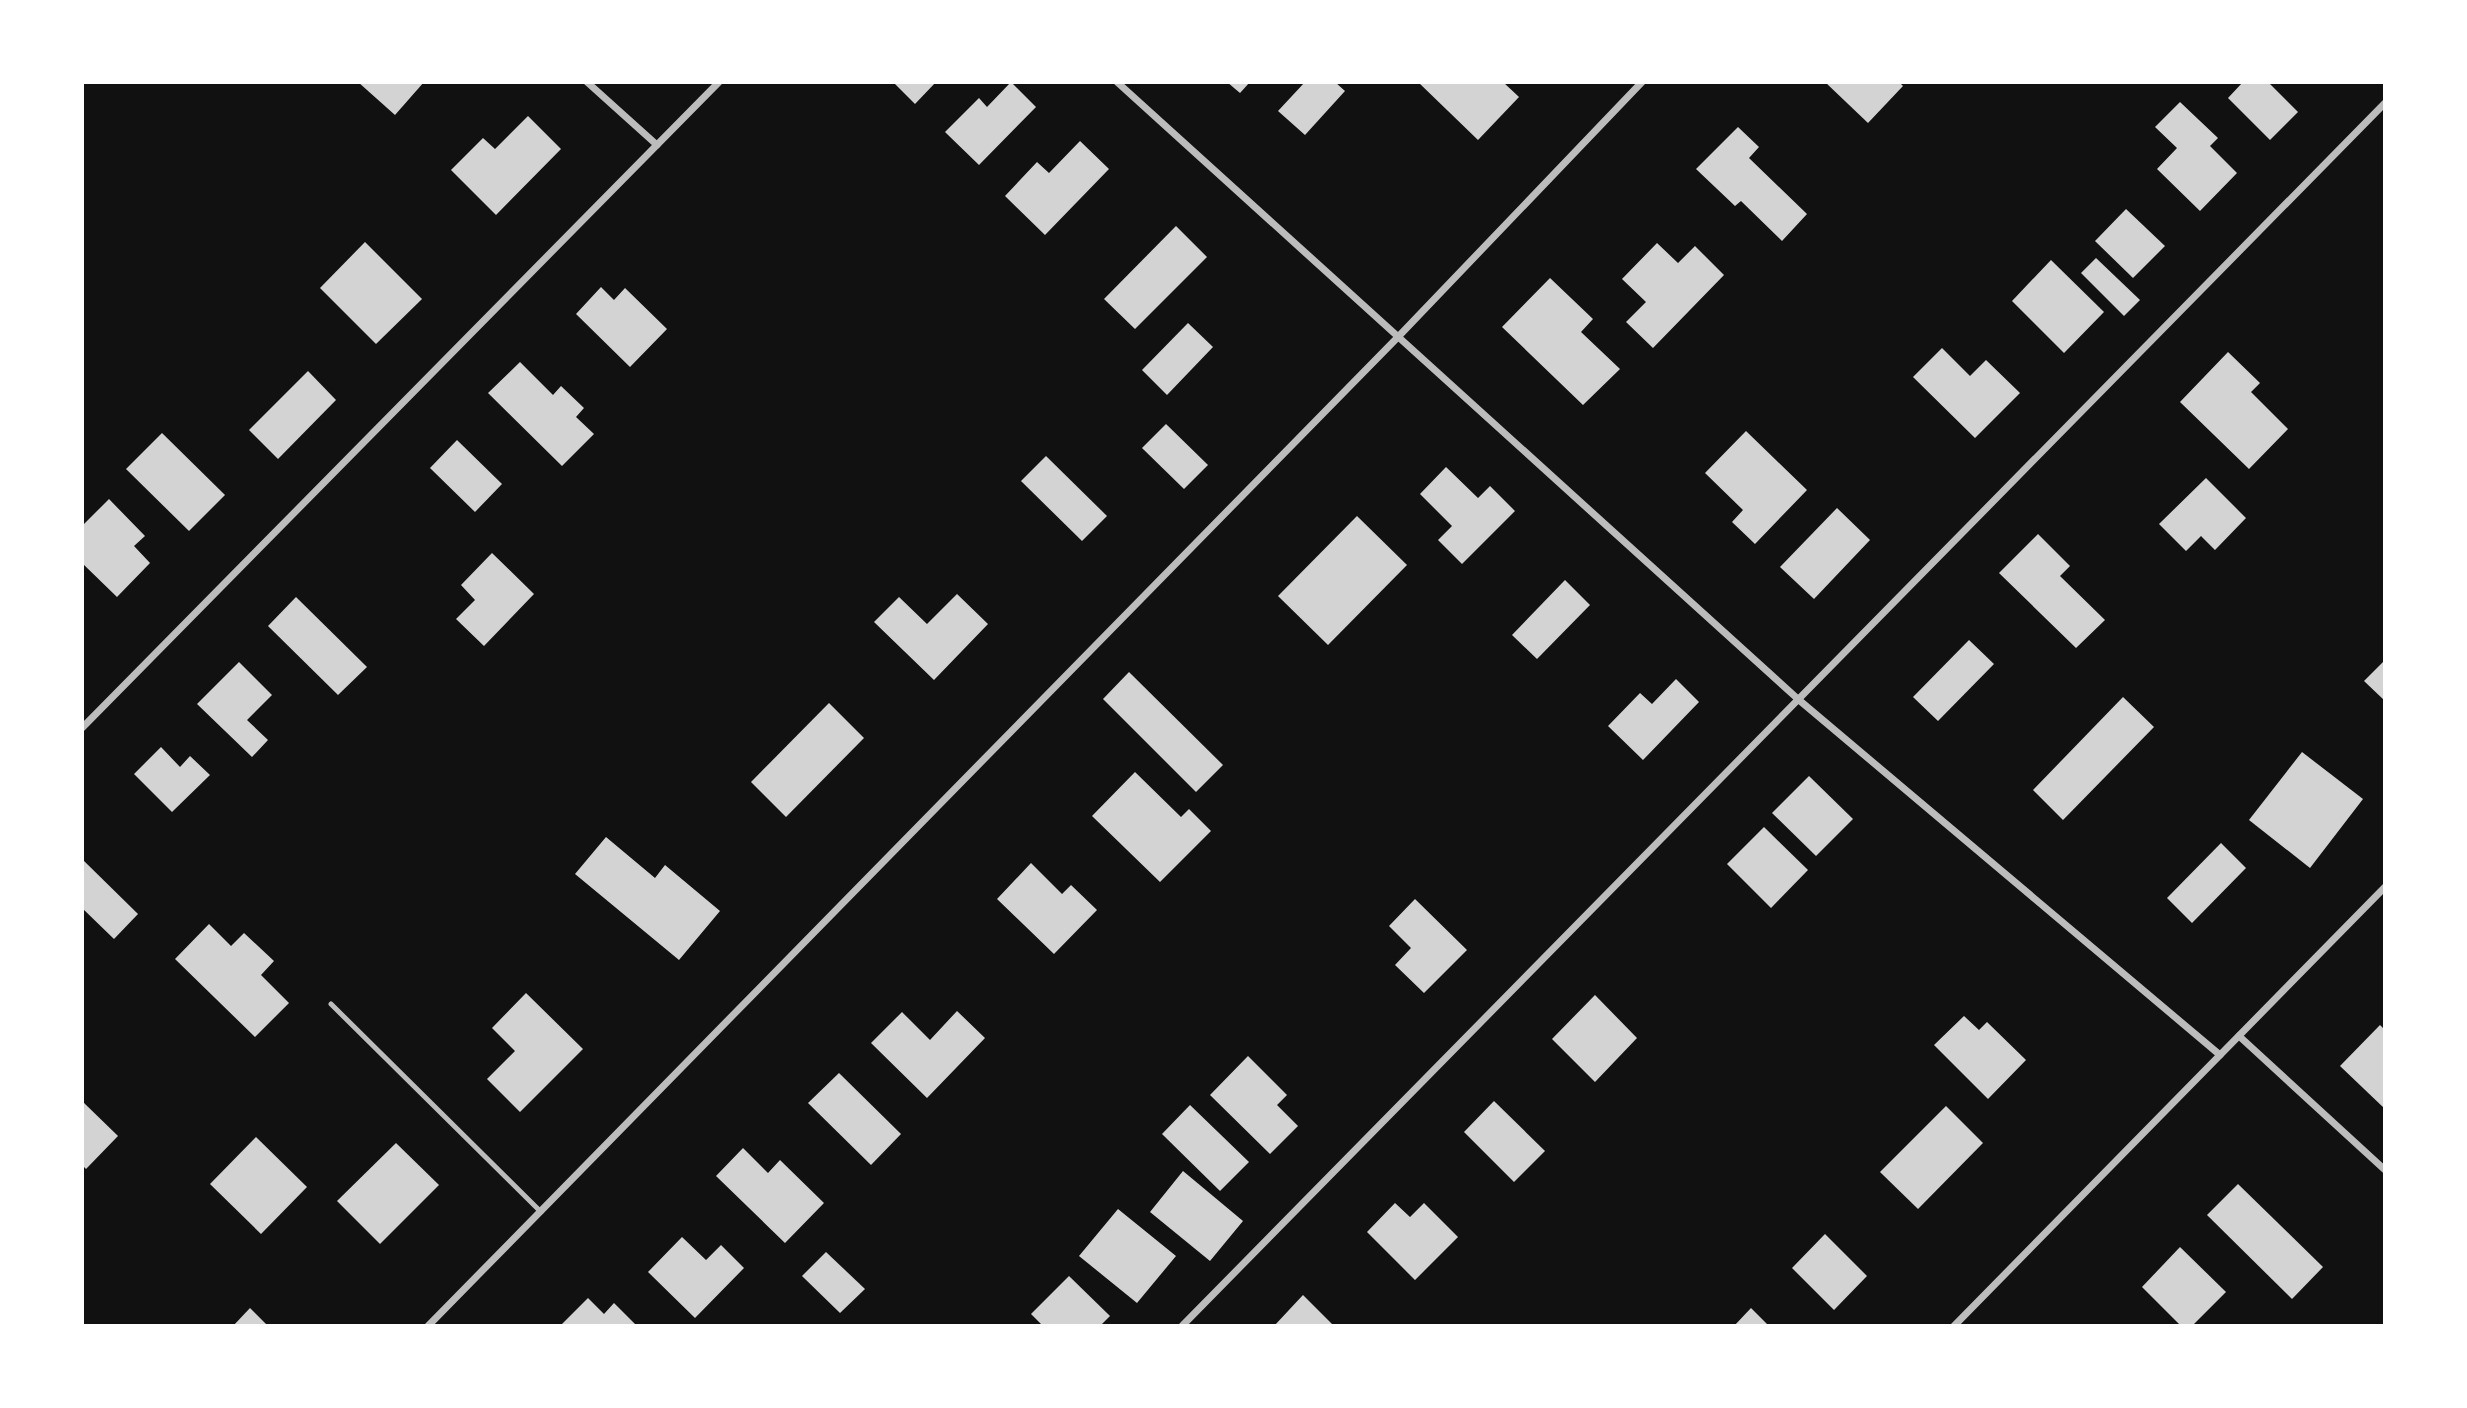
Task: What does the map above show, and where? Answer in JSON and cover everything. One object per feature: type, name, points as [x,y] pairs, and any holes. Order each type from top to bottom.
[{"type":"street","points":[[587,82],[657,145]]},
{"type":"street","points":[[82,728],[719,82]]},
{"type":"street","points":[[1116,82],[1799,700],[2220,1055]]},
{"type":"street","points":[[428,1326],[1398,337],[1642,82]]},
{"type":"street","points":[[1182,1326],[2385,103]]},
{"type":"street","points":[[1954,1326],[2385,887]]},
{"type":"street","points":[[2239,1036],[2385,1170]]},
{"type":"lane","points":[[331,1004],[541,1212]]},
{"type":"building","points":[[358,82],[424,82],[395,115]]},
{"type":"building","points":[[893,82],[936,82],[915,104]]},
{"type":"building","points":[[1011,82],[1036,107],[979,165],[945,132],[979,98],[987,107]]},
{"type":"building","points":[[1227,82],[1250,82],[1240,93]]},
{"type":"building","points":[[1305,82],[1335,82],[1345,91],[1305,135],[1278,111]]},
{"type":"building","points":[[1418,82],[1503,82],[1519,97],[1478,140]]},
{"type":"building","points":[[1825,82],[1899,82],[1903,86],[1868,123]]},
{"type":"building","points":[[2243,82],[2268,82],[2298,112],[2270,140],[2228,98]]},
{"type":"building","points":[[2180,102],[2218,138],[2210,146],[2237,173],[2200,211],[2157,169],[2177,148],[2155,127]]},
{"type":"building","points":[[528,116],[561,149],[496,215],[451,170],[483,138],[495,149]]},
{"type":"building","points":[[1738,127],[1759,147],[1749,158],[1807,214],[1782,241],[1741,201],[1735,206],[1696,169]]},
{"type":"building","points":[[1080,141],[1109,169],[1045,235],[1005,196],[1037,162],[1049,173]]},
{"type":"building","points":[[2126,209],[2165,246],[2133,278],[2095,241]]},
{"type":"building","points":[[1176,226],[1207,257],[1135,329],[1104,299]]},
{"type":"building","points":[[365,242],[422,299],[376,344],[320,288]]},
{"type":"building","points":[[1657,243],[1678,263],[1695,246],[1724,275],[1653,348],[1626,322],[1646,302],[1622,279]]},
{"type":"building","points":[[2096,258],[2140,300],[2124,316],[2081,273]]},
{"type":"building","points":[[2051,260],[2104,312],[2064,353],[2012,301]]},
{"type":"building","points":[[1550,278],[1593,319],[1581,332],[1620,369],[1583,405],[1502,327]]},
{"type":"building","points":[[601,287],[614,300],[625,288],[667,329],[630,367],[576,314]]},
{"type":"building","points":[[1188,323],[1213,347],[1167,395],[1142,370]]},
{"type":"building","points":[[1942,348],[1970,376],[1986,360],[2020,393],[1975,438],[1913,377]]},
{"type":"building","points":[[2228,352],[2260,383],[2251,392],[2288,429],[2249,469],[2180,402]]},
{"type":"building","points":[[520,362],[553,395],[561,386],[584,408],[576,417],[594,434],[562,466],[488,393]]},
{"type":"building","points":[[308,371],[336,400],[278,459],[249,430]]},
{"type":"building","points":[[1166,424],[1208,465],[1184,489],[1142,448]]},
{"type":"building","points":[[1746,431],[1807,490],[1755,544],[1732,522],[1743,510],[1705,473]]},
{"type":"building","points":[[162,433],[225,495],[189,531],[126,469]]},
{"type":"building","points":[[457,440],[502,484],[475,512],[430,468]]},
{"type":"building","points":[[1046,456],[1107,516],[1082,541],[1021,481]]},
{"type":"building","points":[[1446,467],[1478,498],[1490,486],[1515,511],[1462,564],[1438,540],[1452,526],[1420,494]]},
{"type":"building","points":[[2206,478],[2246,518],[2215,550],[2201,536],[2186,551],[2159,524]]},
{"type":"building","points":[[109,499],[145,536],[134,546],[150,563],[117,597],[82,563],[82,526]]},
{"type":"building","points":[[1837,508],[1870,540],[1814,599],[1780,567]]},
{"type":"building","points":[[1357,516],[1407,565],[1328,645],[1278,596]]},
{"type":"building","points":[[2038,534],[2070,566],[2060,576],[2105,620],[2076,648],[1999,573]]},
{"type":"building","points":[[492,553],[534,594],[484,646],[456,619],[475,600],[461,585]]},
{"type":"building","points":[[1565,580],[1590,605],[1537,659],[1512,635]]},
{"type":"building","points":[[957,594],[988,624],[934,680],[874,622],[899,597],[927,624]]},
{"type":"building","points":[[296,597],[367,667],[338,695],[268,626]]},
{"type":"building","points":[[1969,640],[1994,664],[1938,721],[1913,697]]},
{"type":"building","points":[[2385,660],[2385,701],[2364,681]]},
{"type":"building","points":[[239,662],[272,695],[247,720],[268,740],[252,757],[197,704]]},
{"type":"building","points":[[1129,672],[1223,765],[1196,792],[1103,699]]},
{"type":"building","points":[[1676,679],[1699,702],[1643,760],[1608,726],[1640,693],[1652,704]]},
{"type":"building","points":[[2123,697],[2154,727],[2063,820],[2033,790]]},
{"type":"building","points":[[829,703],[864,738],[786,817],[751,782]]},
{"type":"building","points":[[161,747],[180,767],[190,756],[210,775],[172,812],[134,774]]},
{"type":"building","points":[[2302,752],[2363,799],[2310,868],[2249,820]]},
{"type":"building","points":[[1135,772],[1181,817],[1189,809],[1211,831],[1160,882],[1092,816]]},
{"type":"building","points":[[1809,776],[1853,819],[1816,856],[1772,813]]},
{"type":"building","points":[[1764,827],[1808,870],[1771,908],[1727,864]]},
{"type":"building","points":[[606,837],[655,878],[665,865],[720,911],[679,960],[575,874]]},
{"type":"building","points":[[2221,843],[2246,868],[2192,923],[2167,898]]},
{"type":"building","points":[[82,859],[138,914],[114,939],[82,908]]},
{"type":"building","points":[[1031,863],[1062,894],[1071,885],[1097,910],[1054,954],[997,899]]},
{"type":"building","points":[[1415,899],[1467,950],[1424,993],[1395,965],[1411,948],[1389,926]]},
{"type":"building","points":[[209,924],[231,946],[244,933],[274,961],[261,975],[289,1003],[255,1037],[175,959]]},
{"type":"building","points":[[526,993],[583,1049],[520,1112],[487,1079],[515,1051],[492,1028]]},
{"type":"building","points":[[1595,995],[1637,1038],[1595,1082],[1552,1039]]},
{"type":"building","points":[[957,1011],[985,1038],[927,1098],[871,1043],[902,1012],[930,1040]]},
{"type":"building","points":[[1964,1016],[1979,1030],[1987,1022],[2026,1060],[1988,1099],[1934,1045]]},
{"type":"building","points":[[2380,1025],[2385,1030],[2385,1109],[2340,1066]]},
{"type":"building","points":[[1248,1056],[1287,1095],[1277,1105],[1298,1126],[1270,1154],[1210,1095]]},
{"type":"building","points":[[839,1073],[901,1134],[871,1165],[808,1103]]},
{"type":"building","points":[[82,1101],[118,1136],[86,1169],[82,1165]]},
{"type":"building","points":[[1494,1101],[1545,1151],[1514,1182],[1464,1132]]},
{"type":"building","points":[[1190,1105],[1249,1162],[1220,1191],[1162,1134]]},
{"type":"building","points":[[1946,1106],[1983,1143],[1918,1209],[1880,1172]]},
{"type":"building","points":[[256,1137],[307,1187],[261,1234],[210,1184]]},
{"type":"building","points":[[396,1143],[439,1185],[380,1244],[337,1201]]},
{"type":"building","points":[[743,1148],[768,1173],[780,1160],[824,1203],[785,1243],[716,1176]]},
{"type":"building","points":[[1183,1171],[1243,1221],[1210,1261],[1150,1212]]},
{"type":"building","points":[[2238,1184],[2323,1267],[2292,1299],[2207,1215]]},
{"type":"building","points":[[1395,1203],[1410,1217],[1424,1203],[1458,1237],[1415,1280],[1367,1232]]},
{"type":"building","points":[[1118,1209],[1176,1256],[1137,1303],[1079,1256]]},
{"type":"building","points":[[1825,1234],[1867,1276],[1834,1310],[1792,1268]]},
{"type":"building","points":[[682,1237],[706,1260],[721,1245],[744,1268],[695,1318],[648,1272]]},
{"type":"building","points":[[2180,1247],[2226,1292],[2192,1326],[2181,1326],[2142,1287]]},
{"type":"building","points":[[826,1252],[865,1289],[840,1313],[802,1276]]},
{"type":"building","points":[[1069,1276],[1110,1316],[1100,1326],[1043,1326],[1031,1314]]},
{"type":"building","points":[[1303,1295],[1334,1326],[1274,1326]]},
{"type":"building","points":[[588,1298],[604,1314],[614,1303],[637,1326],[560,1326]]},
{"type":"building","points":[[250,1308],[268,1326],[233,1326]]},
{"type":"building","points":[[1751,1308],[1769,1326],[1734,1326]]}]
